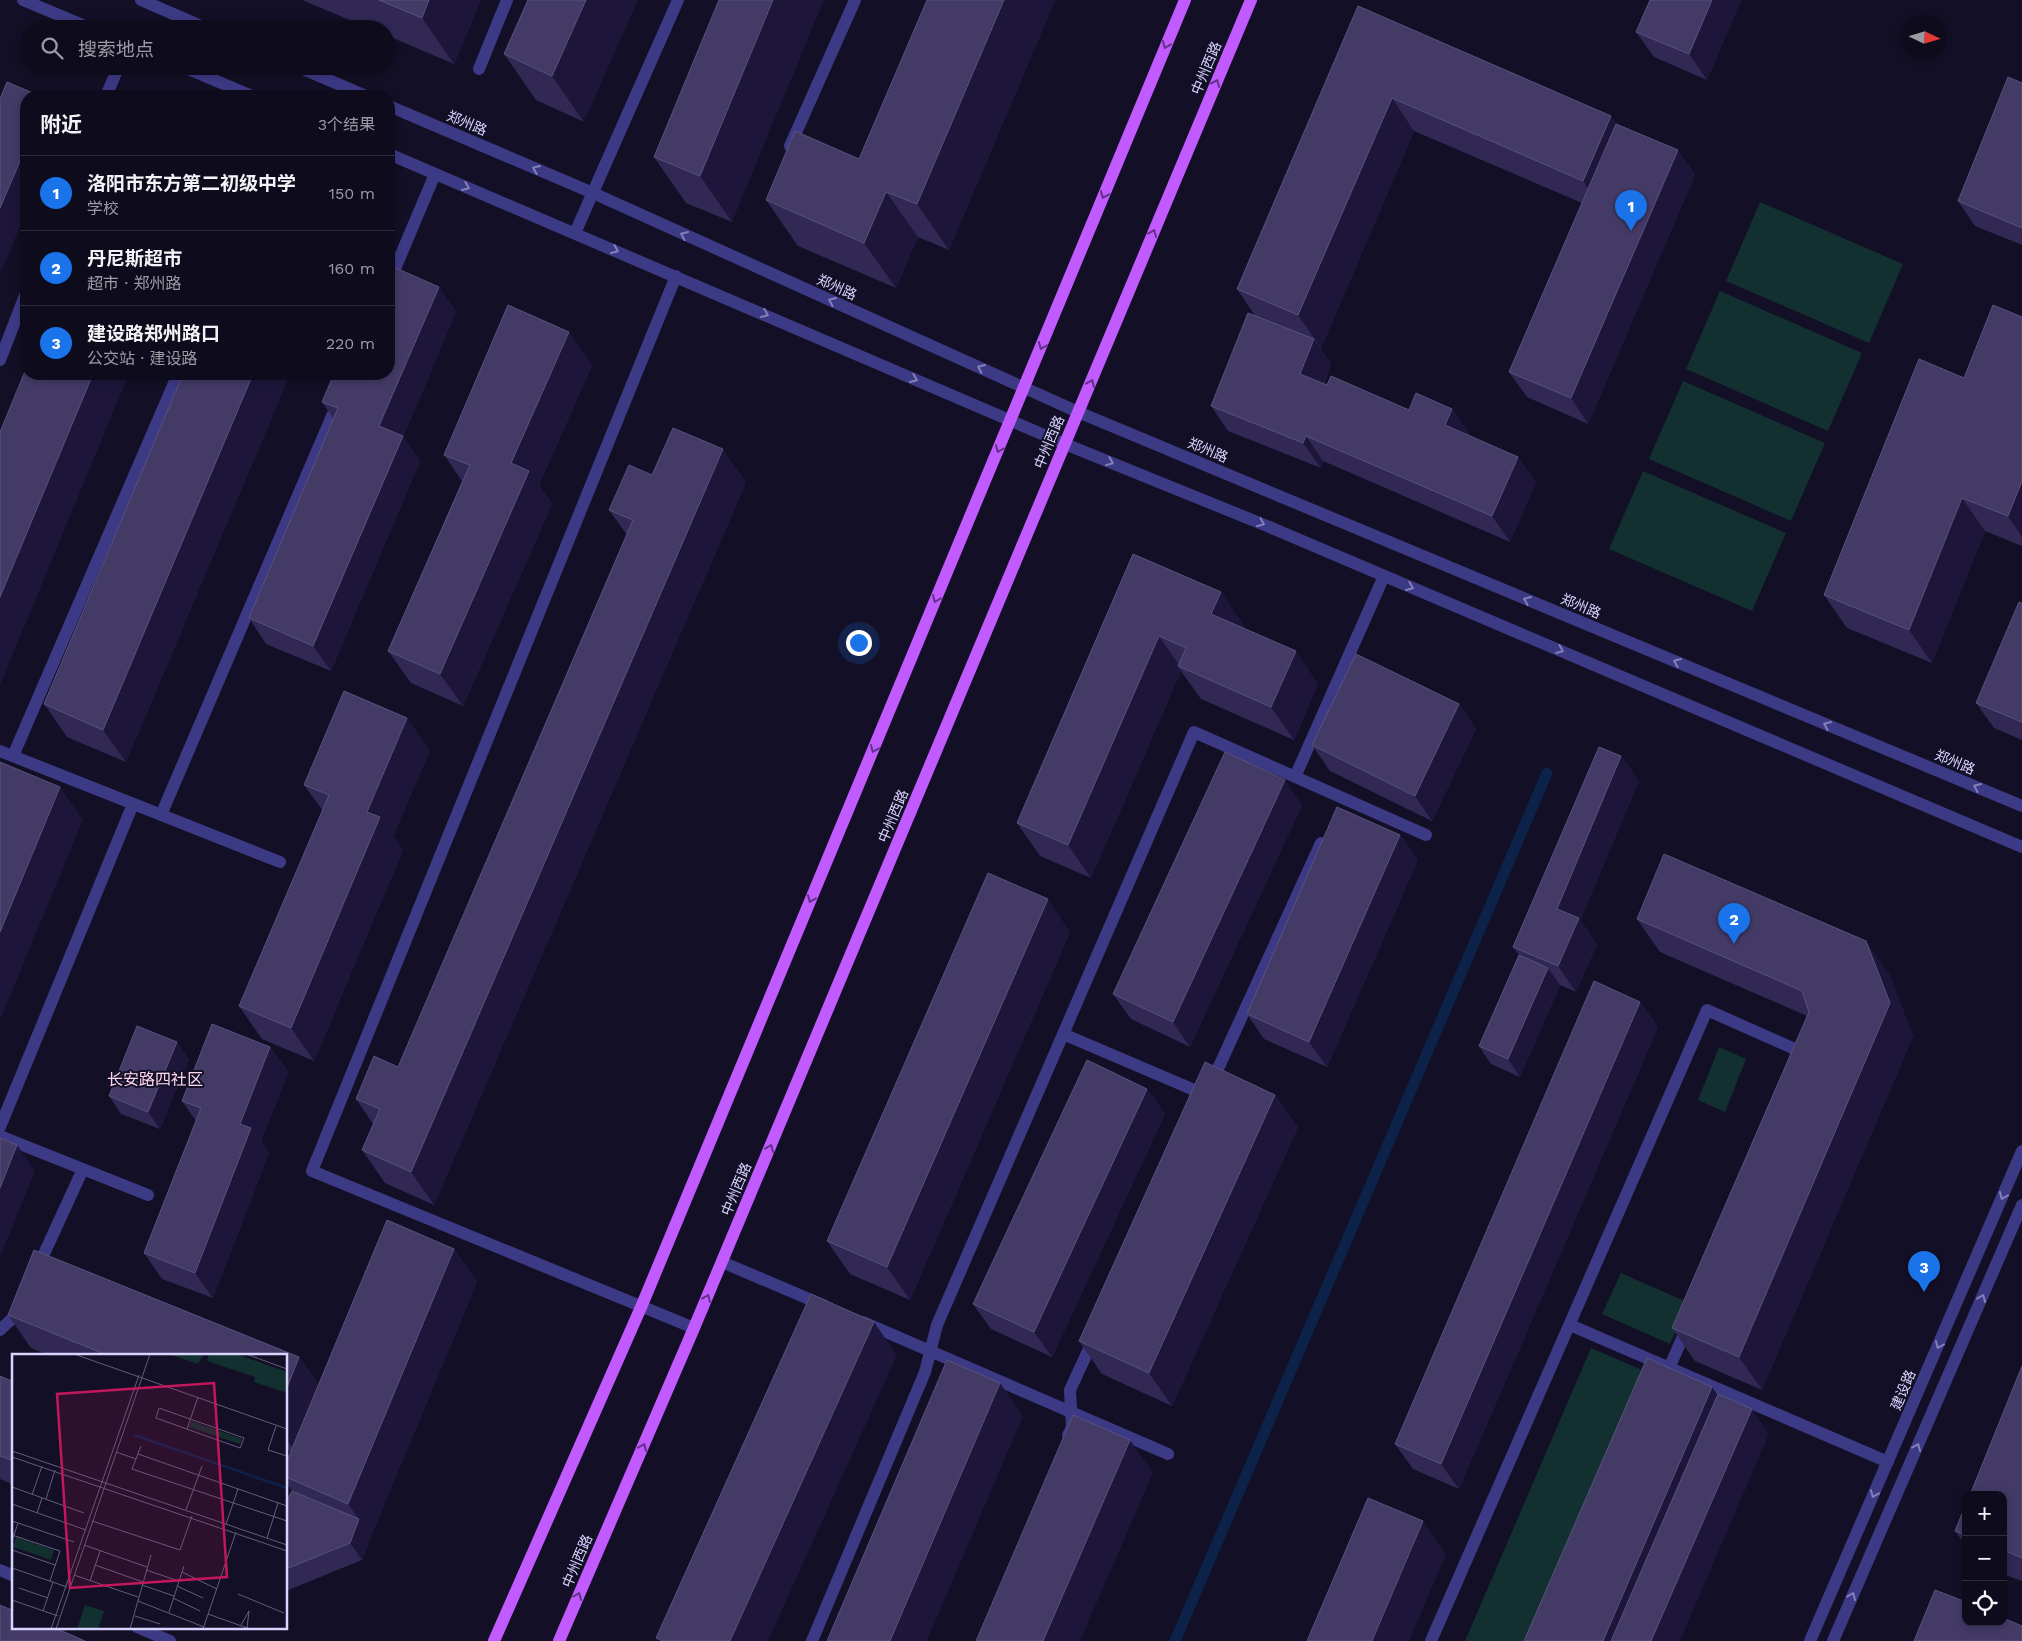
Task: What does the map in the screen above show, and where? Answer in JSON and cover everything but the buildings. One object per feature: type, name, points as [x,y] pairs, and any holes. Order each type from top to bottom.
[{"type":"main road","points":[[494,1641],[642,1305],[1025,388],[1184,0]]},
{"type":"main road","name":"中州西路","points":[[559,1641],[722,1262],[1251,0]]},
{"type":"street","points":[[23,0],[71,20]]},
{"type":"street","points":[[141,0],[187,20]]},
{"type":"street","points":[[478,69],[507,0]]},
{"type":"street","points":[[575,233],[678,0]]},
{"type":"street","points":[[785,158],[855,0]]},
{"type":"street","points":[[109,90],[115,75]]},
{"type":"street","points":[[202,75],[238,90]]},
{"type":"street","points":[[317,75],[352,90]]},
{"type":"street","name":"郑州路","points":[[395,109],[593,194],[1078,412],[2022,806]]},
{"type":"street","points":[[395,157],[1065,444],[1384,576],[2022,847]]},
{"type":"street","points":[[395,269],[435,174]]},
{"type":"street","points":[[676,276],[312,1171],[642,1305],[694,1328]]},
{"type":"street","points":[[0,360],[20,308]]},
{"type":"street","points":[[13,756],[175,380]]},
{"type":"street","points":[[161,815],[347,380]]},
{"type":"street","points":[[1295,777],[1384,576]]},
{"type":"street","points":[[812,1641],[925,1372],[937,1325],[1194,732],[1295,777],[1340,802],[1426,835]]},
{"type":"street","points":[[0,751],[280,862]]},
{"type":"street","points":[[0,1127],[134,804]]},
{"type":"street","points":[[1063,1034],[1204,1100],[1326,834]]},
{"type":"street","points":[[1431,1641],[1707,1010],[1806,1054],[1798,1072]]},
{"type":"street","points":[[0,1136],[148,1196]]},
{"type":"street","name":"建设路","points":[[1810,1641],[2022,1151]]},
{"type":"street","points":[[34,1278],[83,1169]]},
{"type":"street","points":[[1833,1641],[2022,1205]]},
{"type":"street","points":[[722,1262],[831,1308]]},
{"type":"street","points":[[0,1330],[17,1314],[25,1296]]},
{"type":"street","points":[[1658,1394],[1693,1314]]},
{"type":"street","points":[[849,1316],[1168,1454]]},
{"type":"street","points":[[1570,1325],[1888,1462]]},
{"type":"street","points":[[1064,1445],[1072,1427],[1070,1390],[1098,1328]]},
{"type":"street","points":[[0,1570],[12,1575]]},
{"type":"street","points":[[139,1628],[170,1641]]},
{"type":"green space","points":[[1760,202],[1903,264],[1869,343],[1726,281]]},
{"type":"green space","points":[[1720,291],[1862,353],[1828,431],[1686,369]]},
{"type":"green space","points":[[1683,381],[1825,443],[1791,521],[1649,459]]},
{"type":"green space","points":[[1643,471],[1786,533],[1752,611],[1609,549]]},
{"type":"green space","points":[[1719,1047],[1746,1059],[1725,1112],[1698,1100]]},
{"type":"green space","points":[[1621,1273],[1689,1303],[1670,1344],[1602,1314]]},
{"type":"green space","points":[[1591,1348],[1647,1372],[1532,1641],[1465,1641]]},
{"type":"waterway","points":[[1175,1641],[1547,773]]},
{"type":"place","name":"洛阳市东方第二初级中学","points":[[1631,231]]},
{"type":"place","name":"丹尼斯超市","points":[[1734,944]]},
{"type":"place","name":"建设路郑州路口","points":[[1924,1292]]},
{"type":"district","name":"长安路四社区","points":[[155,1079]]}]
